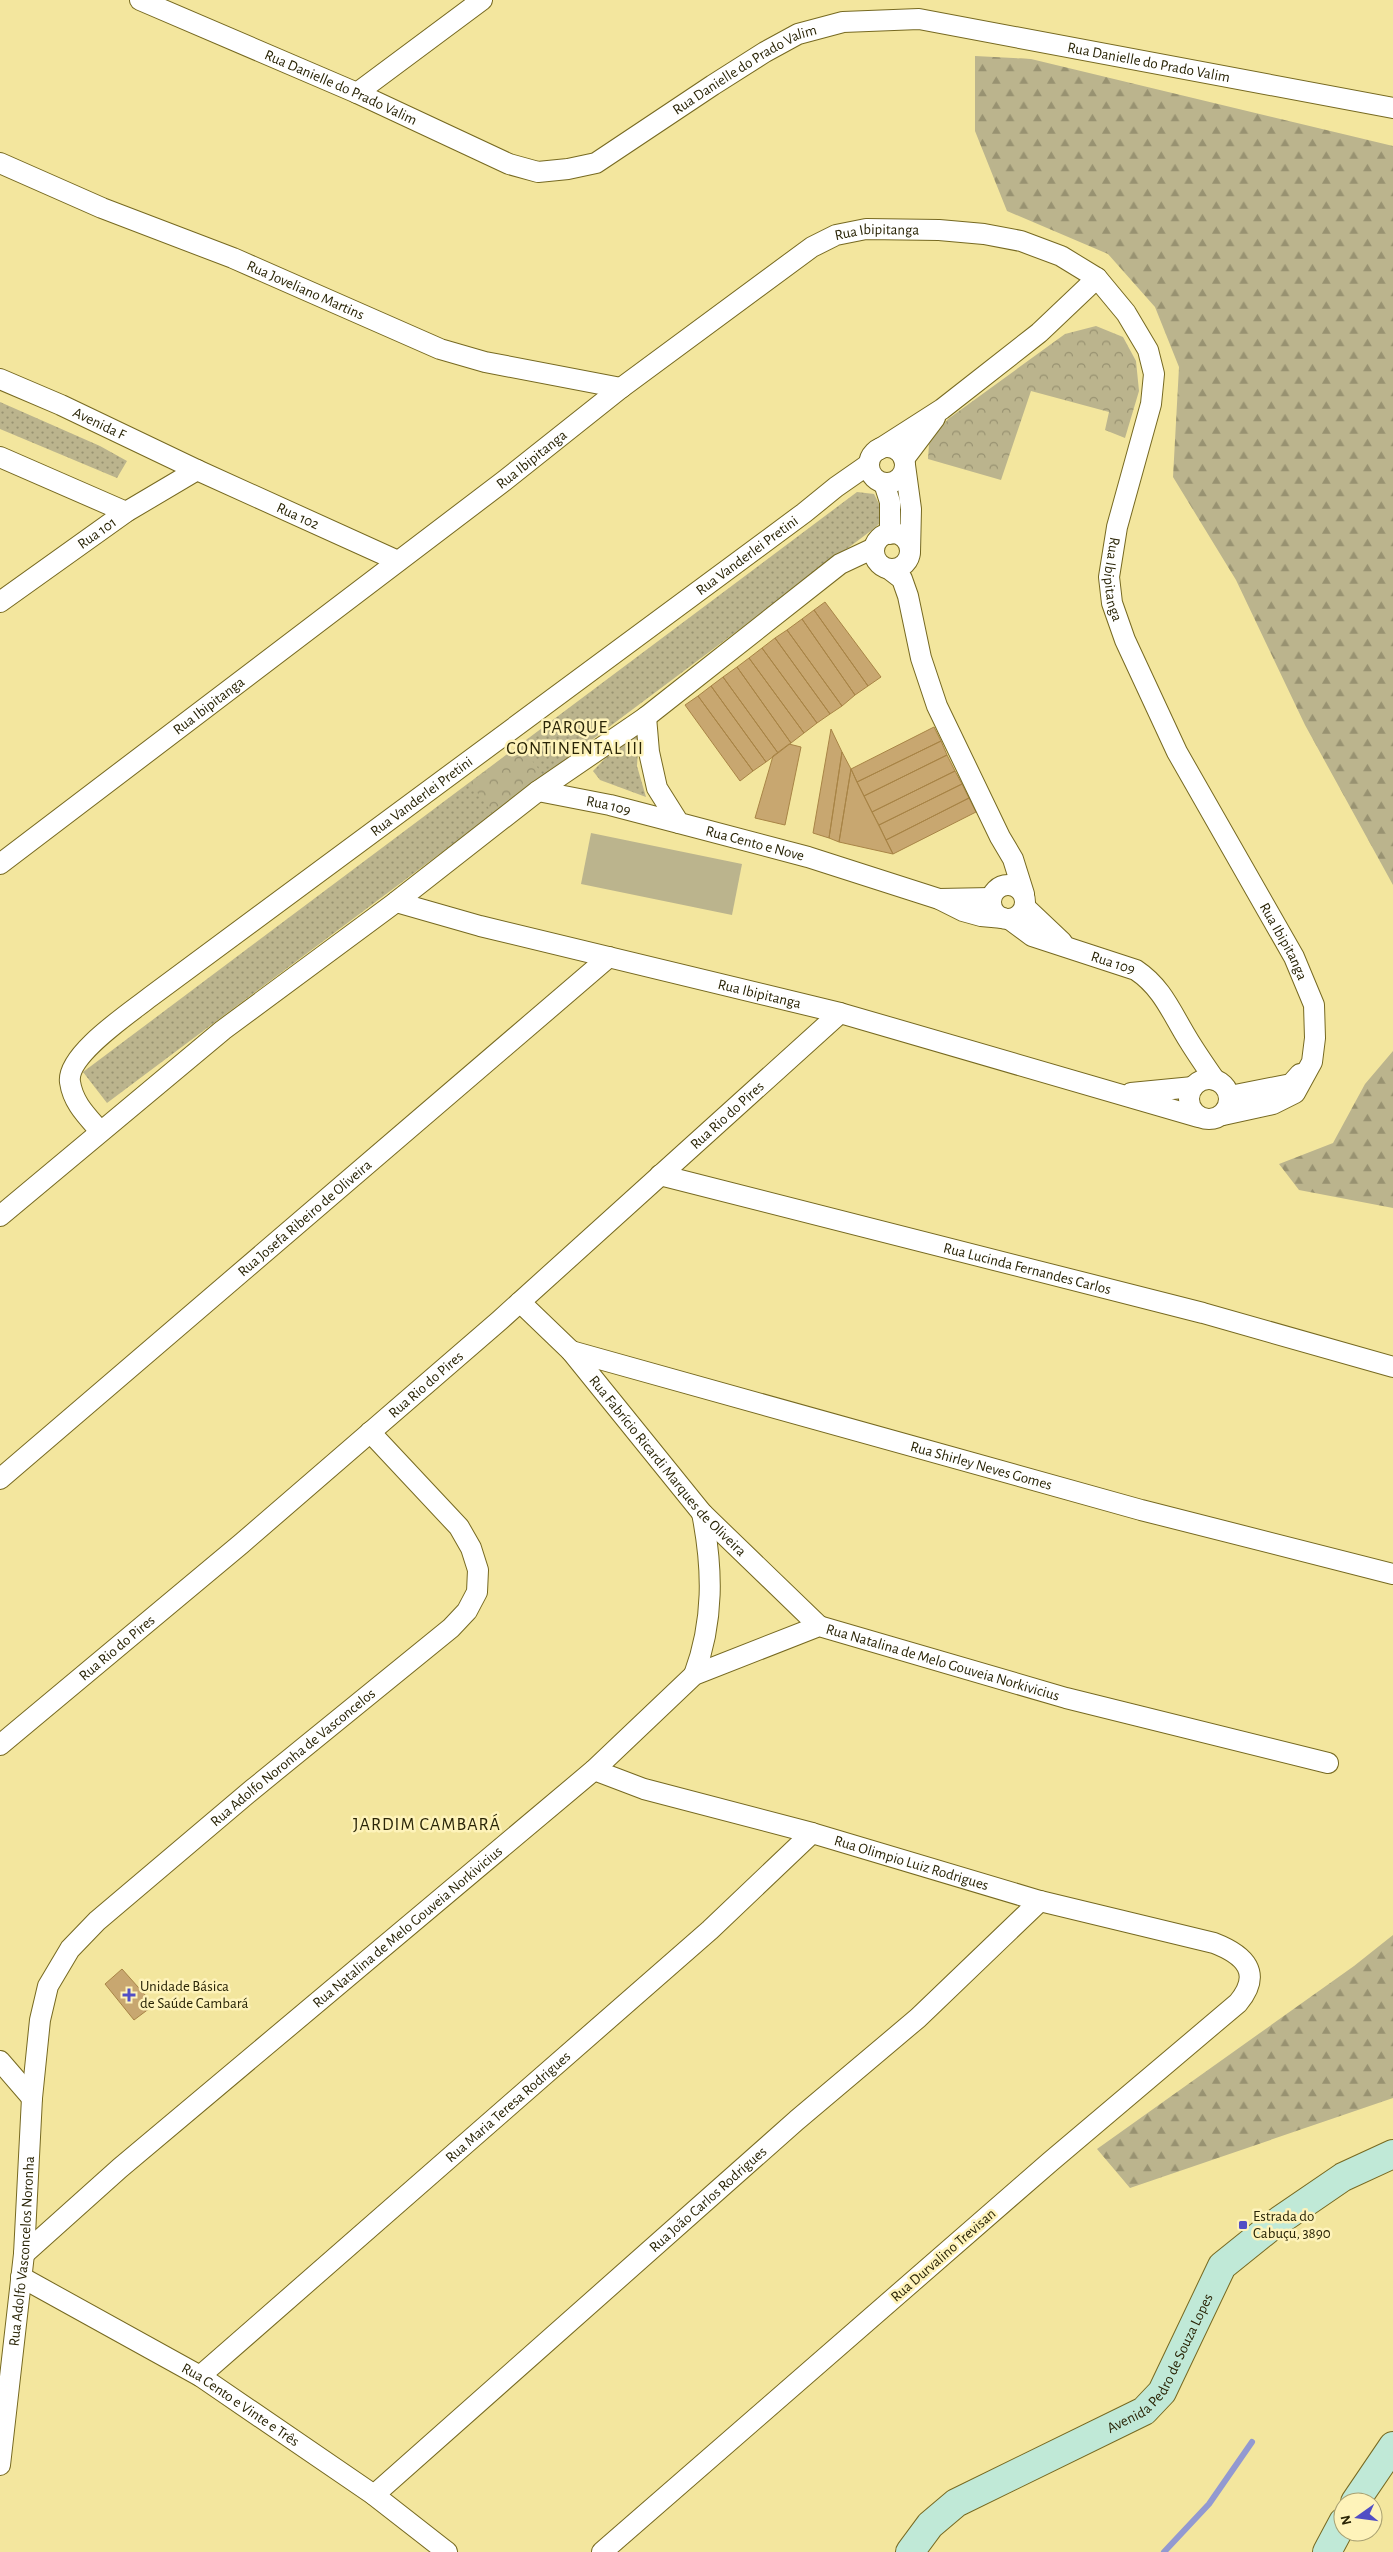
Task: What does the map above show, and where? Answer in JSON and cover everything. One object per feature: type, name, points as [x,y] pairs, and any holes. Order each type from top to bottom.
[{"type":"main road","name":"Avenida Pedro de Souza Lopes","points":[[910,2552],[930,2524],[956,2503],[1144,2411],[1162,2392],[1222,2266],[1273,2225],[1343,2177],[1393,2154]]},
{"type":"main road","points":[[1362,2492],[1393,2446]]},
{"type":"main road","points":[[1327,2552],[1333,2541]]},
{"type":"street","name":"Rua Danielle do Prado Valim","points":[[140,0],[357,93],[509,164],[538,172],[568,169],[596,163],[713,84],[798,34],[843,22],[919,19],[1393,108]]},
{"type":"street","points":[[357,93],[482,0]]},
{"type":"street","name":"Rua Joveliano Martins","points":[[0,162],[111,212],[233,258],[440,349],[485,362],[622,388]]},
{"type":"street","name":"Rua Ibipitanga","points":[[0,864],[504,481],[622,388],[812,246],[836,235],[866,229],[939,230],[984,234],[1021,241],[1061,256],[1098,278],[1126,313],[1148,350],[1154,374],[1151,404],[1117,527],[1109,577],[1112,603],[1125,640],[1177,752],[1294,957],[1314,1005],[1315,1038],[1312,1062],[1294,1093],[1273,1104],[1226,1105]]},
{"type":"street","points":[[877,469],[942,409],[1039,333],[1098,278]]},
{"type":"street","name":"Avenida F","points":[[0,379],[61,405],[197,470]]},
{"type":"street","points":[[877,469],[895,482],[902,475],[904,462],[942,409]]},
{"type":"street","points":[[877,469],[893,448],[904,462],[911,510],[892,559]]},
{"type":"street","points":[[0,457],[126,512]]},
{"type":"street","points":[[877,469],[890,502],[890,534]]},
{"type":"street","name":"Rua Vanderlei Pretini","points":[[100,1131],[80,1108],[70,1080],[73,1066],[91,1045],[158,991],[796,519],[836,487],[877,469]]},
{"type":"street","name":"Rua 101","points":[[0,602],[126,512],[197,470]]},
{"type":"street","name":"Rua 102","points":[[197,470],[398,561]]},
{"type":"street","points":[[892,559],[904,538],[890,534],[883,536],[892,559],[902,579],[908,596],[921,658],[937,706],[1000,837],[1013,859],[1015,910]]},
{"type":"street","points":[[0,1216],[223,1030],[396,902],[538,791],[646,718],[840,564],[892,559]]},
{"type":"street","points":[[646,718],[649,752],[657,788],[679,823]]},
{"type":"street","name":"Rua 109","points":[[538,791],[610,805],[679,823]]},
{"type":"street","name":"Rua Cento e Nove","points":[[679,823],[808,857],[939,899]]},
{"type":"street","points":[[1000,837],[1003,870],[993,894],[991,906],[996,914],[1015,910]]},
{"type":"street","points":[[939,899],[993,894],[1002,885],[1011,884],[1019,887],[1015,910]]},
{"type":"street","points":[[939,899],[963,911],[981,916],[1015,910]]},
{"type":"street","name":"Rua Ibipitanga","points":[[396,902],[480,926],[840,1013],[1198,1117]]},
{"type":"street","name":"Rua 109","points":[[1015,910],[1032,936],[1136,970],[1150,980],[1168,1002],[1188,1041],[1202,1083]]},
{"type":"street","name":"Rua Josefa Ribeiro de Oliveira","points":[[0,1479],[609,957]]},
{"type":"street","name":"Rua Rio do Pires","points":[[0,1745],[241,1544],[520,1302],[840,1013]]},
{"type":"street","points":[[1202,1083],[1223,1084],[1226,1105],[1211,1120],[1198,1117],[1193,1112],[1189,1100],[1202,1083]]},
{"type":"street","name":"Rua Ibipitanga","points":[[1121,1094],[1202,1083]]},
{"type":"street","name":"Rua Lucinda Fernandes Carlos","points":[[660,1175],[1203,1314],[1393,1367]]},
{"type":"street","name":"Rua Fabrício Ricardi Marques de Oliveira","points":[[520,1302],[571,1351],[702,1513],[819,1626]]},
{"type":"street","name":"Rua Shirley Neves Gomes","points":[[571,1351],[1141,1510],[1393,1574]]},
{"type":"street","name":"Rua Adolfo Noronha de Vasconcelos","points":[[32,2098],[40,2020],[48,1986],[70,1949],[98,1921],[253,1789],[450,1628],[471,1605],[477,1592],[478,1570],[471,1548],[459,1527],[370,1432]]},
{"type":"street","points":[[694,1674],[704,1647],[710,1586],[710,1552],[702,1513]]},
{"type":"street","name":"Rua Natalina de Melo Gouveia Norkivicius","points":[[24,2254],[120,2168],[594,1770],[694,1674],[819,1626],[1066,1698],[1328,1763]]},
{"type":"street","name":"Rua Olimpio Luiz Rodrigues","points":[[594,1770],[680,1800],[812,1833],[1040,1902],[1214,1943],[1232,1950]]},
{"type":"street","name":"Rua Maria Teresa Rodrigues","points":[[200,2376],[710,1930],[812,1833]]},
{"type":"street","name":"Rua João Carlos Rodrigues","points":[[374,2495],[797,2120],[918,2018],[1040,1902]]},
{"type":"street","name":"Rua Durvalino Trevisan","points":[[602,2552],[1050,2162],[1238,2003],[1248,1990],[1250,1976],[1244,1960],[1232,1950]]},
{"type":"street","points":[[0,2061],[32,2098]]},
{"type":"street","name":"Rua Adolfo Vasconcelos Noronha","points":[[0,2465],[24,2254],[32,2098]]},
{"type":"street","name":"Rua Cento e Vinte e Três","points":[[21,2277],[200,2376],[374,2495],[447,2552]]},
{"type":"green space","points":[[975,56],[1031,59],[1393,146],[1393,885],[1305,725],[1236,580],[1173,477],[1179,367],[1155,307],[1108,254],[1007,211],[975,131]]},
{"type":"green space","points":[[1096,326],[1123,337],[1136,361],[1139,391],[1125,438],[1105,430],[1109,412],[1031,391],[1001,480],[928,459],[929,444],[948,419],[1065,334]]},
{"type":"green space","points":[[0,402],[100,446],[127,461],[117,478],[0,429]]},
{"type":"green space","points":[[857,492],[874,494],[886,518],[107,1103],[83,1072]]},
{"type":"green space","points":[[629,734],[639,735],[637,766],[646,797],[600,780],[593,771]]},
{"type":"green space","points":[[520,745],[544,776],[494,815],[470,783]]},
{"type":"green space","points":[[591,833],[742,864],[732,915],[581,884]]},
{"type":"green space","points":[[1393,1051],[1393,1208],[1299,1190],[1279,1164],[1333,1143],[1365,1084]]},
{"type":"green space","points":[[1393,1935],[1393,2098],[1130,2188],[1097,2149],[1354,1966]]},
{"type":"building","points":[[825,602],[881,677],[868,686],[814,610]]},
{"type":"building","points":[[814,610],[868,686],[855,695],[802,619]]},
{"type":"building","points":[[802,619],[855,695],[842,706],[787,630]]},
{"type":"building","points":[[787,630],[842,706],[830,714],[775,638]]},
{"type":"building","points":[[775,638],[830,714],[817,723],[762,648]]},
{"type":"building","points":[[762,648],[817,723],[804,733],[749,658]]},
{"type":"building","points":[[749,658],[804,733],[791,743],[737,667]]},
{"type":"building","points":[[737,667],[791,743],[778,753],[723,677]]},
{"type":"building","points":[[723,677],[778,753],[766,762],[711,686]]},
{"type":"building","points":[[711,686],[766,762],[753,771],[698,696]]},
{"type":"building","points":[[698,696],[753,771],[740,781],[685,705]]},
{"type":"building","points":[[934,727],[941,741],[857,782],[851,769]]},
{"type":"building","points":[[831,729],[842,752],[829,838],[813,833]]},
{"type":"building","points":[[941,741],[947,755],[864,796],[857,782]]},
{"type":"building","points":[[789,744],[801,747],[785,825],[755,818],[773,756]]},
{"type":"building","points":[[842,752],[851,769],[839,842],[829,838]]},
{"type":"building","points":[[947,755],[955,771],[872,812],[864,796]]},
{"type":"building","points":[[851,769],[857,782],[893,854],[839,842]]},
{"type":"building","points":[[955,771],[962,784],[879,825],[872,812]]},
{"type":"building","points":[[962,784],[969,798],[886,840],[879,825]]},
{"type":"building","points":[[969,798],[976,812],[893,854],[886,840]]},
{"type":"building","name":"Unidade Básica de Saúde Cambará","points":[[122,1969],[154,2005],[134,2020],[105,1984]]},
{"type":"waterway","points":[[1164,2552],[1209,2504],[1252,2442]]},
{"type":"place","name":"Unidade Básica de Saúde Cambará","points":[[129,1995]]},
{"type":"place","name":"Estrada do Cabuçu, 3890","points":[[1243,2225]]},
{"type":"district","name":"PARQUE CONTINENTAL III","points":[[575,738]]},
{"type":"district","name":"JARDIM CAMBARÁ","points":[[427,1824]]}]
